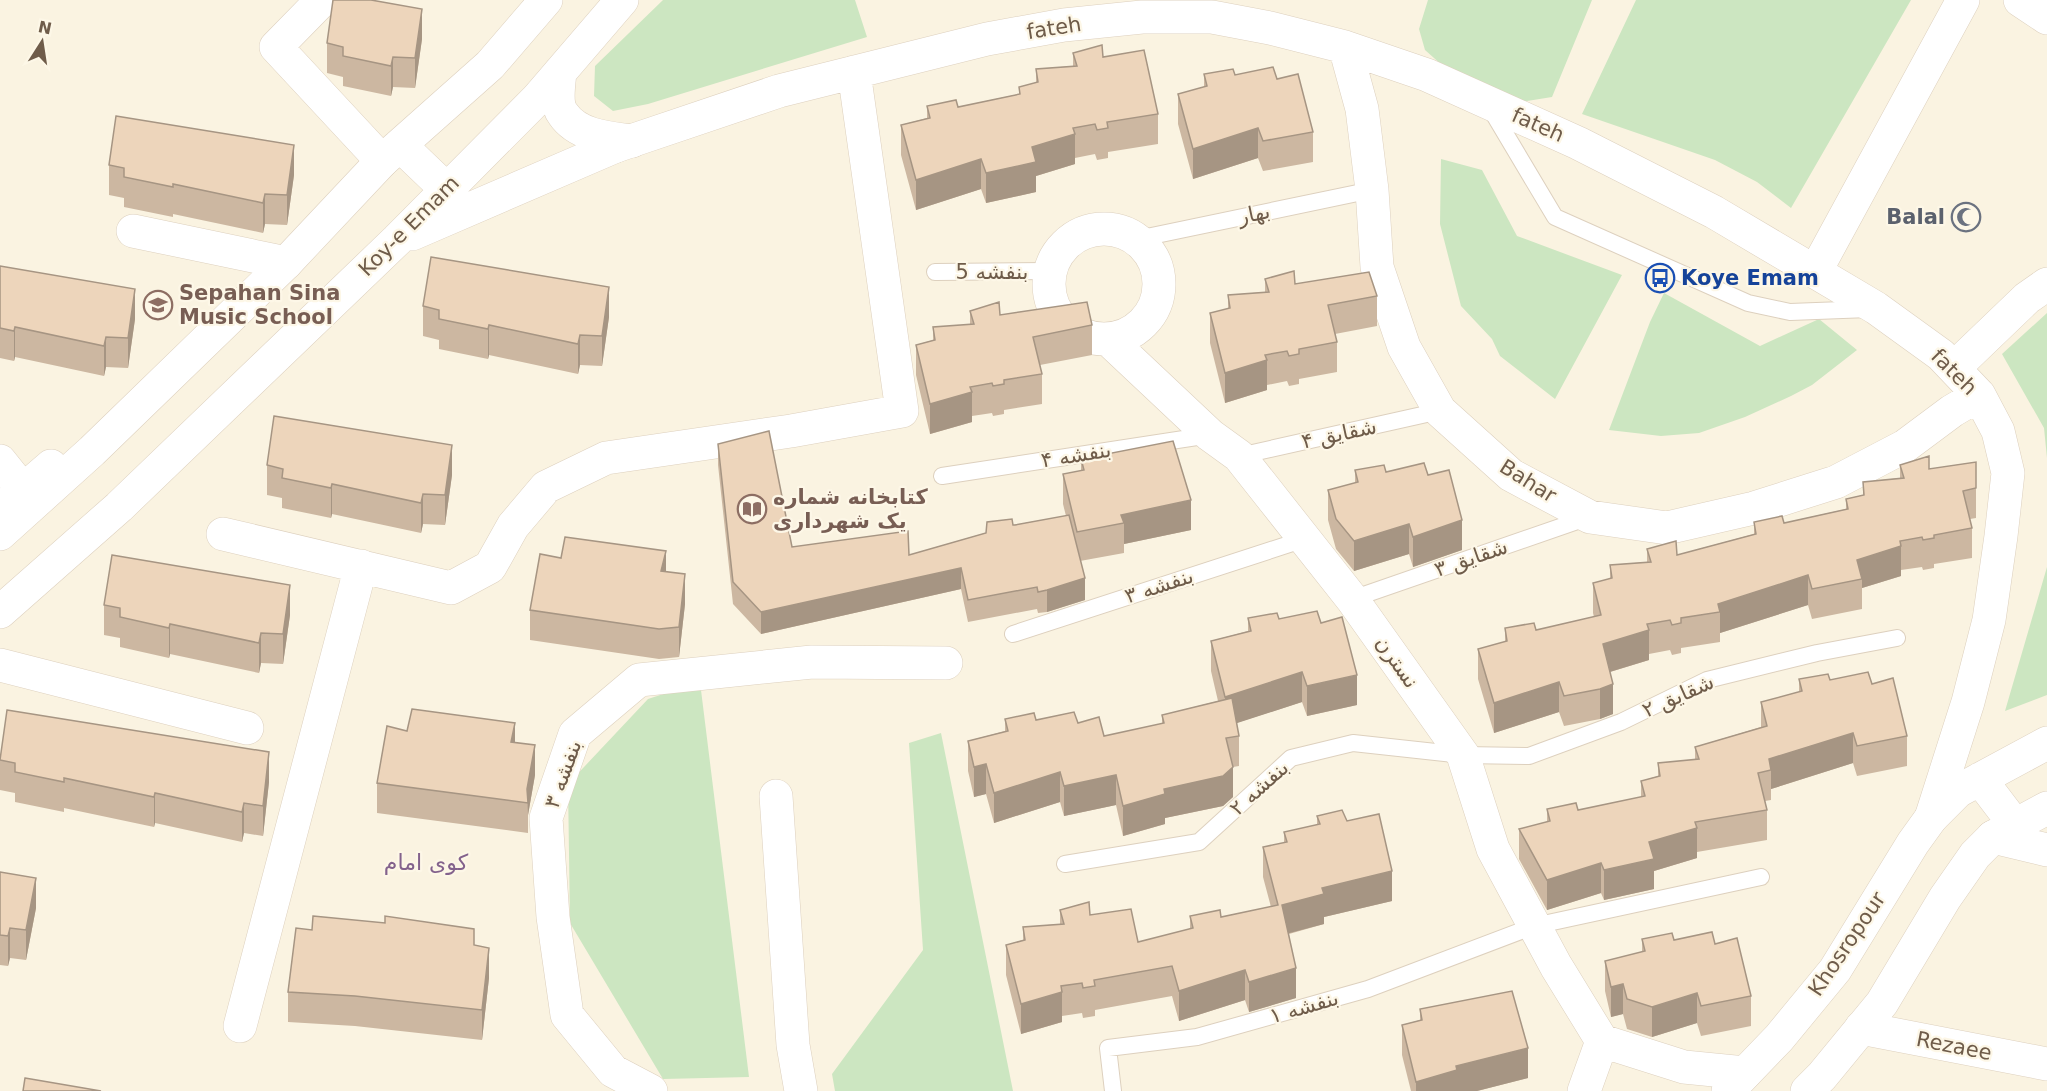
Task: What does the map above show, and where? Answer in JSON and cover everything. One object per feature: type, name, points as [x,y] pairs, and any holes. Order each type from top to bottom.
[{"type":"street","points":[[322,0],[276,47],[391,153],[447,190]]},
{"type":"street","points":[[0,534],[63,477],[286,263],[391,153],[490,65],[546,0]]},
{"type":"street","name":"Koy-e Emam","points":[[0,612],[119,507],[397,240],[537,99],[622,0]]},
{"type":"street","points":[[1815,273],[1963,0]]},
{"type":"street","points":[[2020,0],[2047,18]]},
{"type":"street","name":"fateh","points":[[397,240],[624,143],[779,91],[987,39],[1064,26],[1142,17],[1212,17],[1270,28],[1345,47],[1428,75],[1578,143],[1714,212],[1876,308],[1941,355],[1979,395],[1998,431],[2008,473],[2001,536],[1986,630],[1968,702],[1932,818]]},
{"type":"street","name":"Bahar","points":[[1345,47],[1362,109],[1372,190],[1377,267],[1404,347],[1440,411],[1511,475],[1590,517],[1667,528],[1754,508],[1836,482],[1905,446],[1952,411],[1979,395]]},
{"type":"street","points":[[560,72],[558,95],[562,113],[577,126],[598,137],[624,143]]},
{"type":"street","points":[[223,534],[451,588],[490,567],[513,526],[546,487],[606,458],[791,431],[902,411],[854,72]]},
{"type":"street","points":[[1100,228],[1119,231],[1137,239],[1150,253],[1159,270],[1160,289],[1155,308],[1144,324],[1128,335],[1109,340],[1092,339],[1075,332],[1062,320],[1053,306],[1049,288],[1050,271],[1057,255],[1068,242],[1083,232],[1100,228]]},
{"type":"street","points":[[133,231],[286,263]]},
{"type":"street","points":[[1954,368],[2027,298],[2047,284]]},
{"type":"street","name":"نسترن","points":[[1109,340],[1210,435],[1239,456],[1352,599],[1462,755],[1493,849],[1534,926],[1602,1041]]},
{"type":"street","points":[[12,500],[91,430]]},
{"type":"street","points":[[0,461],[12,500]]},
{"type":"street","points":[[12,500],[63,477]]},
{"type":"street","points":[[240,1026],[361,566]]},
{"type":"street","name":"بنفشه ۳","points":[[651,1091],[613,1071],[567,1015],[553,917],[546,818],[575,734],[639,680],[812,662],[946,663]]},
{"type":"street","points":[[0,665],[247,728]]},
{"type":"street","points":[[2047,743],[1969,785],[2004,831],[2047,850]]},
{"type":"street","name":"Khosropour","points":[[1736,1082],[1779,1038],[1835,970],[1912,843],[1932,818],[1969,785]]},
{"type":"street","points":[[776,796],[793,1045],[801,1091]]},
{"type":"street","points":[[1807,1091],[1822,1076],[1882,1002],[1960,876],[2004,831],[2047,808]]},
{"type":"street","name":"Rezaee","points":[[1861,1028],[2047,1064]]},
{"type":"street","points":[[1584,1091],[1602,1041],[1736,1082]]},
{"type":"lane","points":[[1486,101],[1554,216],[1748,303],[1790,312],[1876,308]]},
{"type":"lane","name":"بهار","points":[[1137,239],[1372,190]]},
{"type":"lane","name":"بنفشه 5","points":[[935,272],[1050,271]]},
{"type":"lane","name":"شقایق ۴","points":[[1239,456],[1440,411]]},
{"type":"lane","name":"بنفشه ۴","points":[[942,476],[1210,435]]},
{"type":"lane","name":"شقایق ۳","points":[[1352,599],[1590,517]]},
{"type":"lane","name":"بنفشه ۳","points":[[1014,633],[1305,539]]},
{"type":"lane","name":"شقایق ۲","points":[[1462,755],[1529,756],[1621,722],[1707,680],[1817,653],[1897,638]]},
{"type":"lane","name":"بنفشه ۲","points":[[1065,864],[1199,842],[1292,758],[1353,742],[1462,755]]},
{"type":"lane","points":[[1534,926],[1761,877]]},
{"type":"lane","name":"بنفشه ۱","points":[[1113,1091],[1108,1048],[1197,1037],[1356,992],[1534,926]]},
{"type":"green space","points":[[663,0],[855,0],[867,37],[648,104],[613,111],[594,96],[595,66]]},
{"type":"green space","points":[[1428,0],[1592,0],[1552,97],[1520,102],[1452,74],[1425,50],[1419,29]]},
{"type":"green space","points":[[1636,0],[1911,0],[1791,208],[1757,182],[1715,160],[1582,114]]},
{"type":"green space","points":[[1441,159],[1482,170],[1517,236],[1622,275],[1555,399],[1500,356],[1492,339],[1461,306],[1440,224]]},
{"type":"green space","points":[[1664,293],[1760,346],[1819,319],[1857,350],[1812,385],[1745,417],[1699,433],[1661,436],[1609,430],[1650,322]]},
{"type":"green space","points":[[2047,313],[2047,458],[2044,428],[2002,354]]},
{"type":"green space","points":[[2047,567],[2047,695],[2005,711]]},
{"type":"green space","points":[[700,682],[749,1077],[663,1079],[570,923],[568,784],[648,699]]},
{"type":"green space","points":[[941,733],[1013,1091],[835,1091],[832,1074],[923,950],[909,743]]},
{"type":"building","points":[[333,0],[371,0],[422,9],[415,58],[393,57],[391,66],[343,56],[343,47],[327,43]]},
{"type":"building","points":[[1102,45],[1103,57],[1144,50],[1158,114],[1107,122],[1108,128],[1097,130],[1095,124],[1073,128],[1075,134],[1032,147],[1036,162],[986,173],[981,159],[916,180],[901,125],[930,118],[927,106],[956,100],[958,107],[1020,94],[1019,87],[1038,82],[1036,69],[1077,66],[1073,53]]},
{"type":"building","points":[[1273,67],[1277,79],[1298,74],[1313,132],[1263,141],[1258,128],[1193,149],[1178,94],[1207,86],[1204,74],[1233,69],[1235,75]]},
{"type":"building","points":[[116,116],[294,145],[287,195],[265,194],[263,203],[173,184],[173,187],[124,177],[124,168],[109,165]]},
{"type":"building","points":[[431,257],[609,287],[602,336],[580,335],[578,344],[489,325],[488,329],[439,319],[439,310],[423,306]]},
{"type":"building","points":[[0,266],[135,289],[128,338],[106,337],[104,346],[15,327],[14,331],[0,328]]},
{"type":"building","points":[[1294,271],[1295,284],[1369,272],[1377,296],[1328,305],[1337,342],[1299,349],[1299,354],[1289,356],[1287,351],[1265,355],[1267,360],[1225,373],[1210,313],[1230,308],[1228,295],[1269,292],[1265,279]]},
{"type":"building","points":[[999,302],[1000,315],[1087,302],[1092,325],[1033,337],[1042,374],[1004,380],[1004,384],[993,386],[992,383],[970,387],[972,392],[930,404],[916,345],[935,340],[933,327],[974,324],[970,311]]},
{"type":"building","points":[[274,416],[452,445],[445,495],[423,494],[421,503],[332,484],[331,488],[282,478],[283,469],[267,465]]},
{"type":"building","points":[[769,431],[792,547],[908,531],[909,555],[986,533],[987,522],[1012,519],[1015,525],[1069,515],[1085,578],[1038,592],[1037,587],[968,600],[961,568],[761,612],[733,582],[718,444]]},
{"type":"building","points":[[1173,441],[1191,500],[1121,515],[1124,523],[1077,532],[1063,474],[1084,470],[1081,459]]},
{"type":"building","points":[[1929,456],[1929,469],[1976,462],[1976,488],[1963,491],[1972,528],[1934,535],[1934,538],[1923,540],[1922,537],[1900,541],[1901,546],[1857,560],[1862,579],[1812,589],[1808,575],[1718,604],[1720,612],[1681,618],[1681,623],[1672,625],[1670,620],[1647,624],[1649,630],[1603,644],[1613,684],[1600,689],[1564,696],[1559,682],[1494,703],[1478,649],[1507,641],[1505,628],[1534,623],[1536,630],[1601,615],[1593,583],[1612,578],[1610,565],[1651,562],[1647,549],[1676,541],[1677,555],[1756,534],[1754,522],[1782,516],[1784,523],[1848,509],[1846,499],[1864,495],[1863,482],[1904,478],[1900,465]]},
{"type":"building","points":[[1424,463],[1428,475],[1449,470],[1462,520],[1413,537],[1409,524],[1354,541],[1336,519],[1328,490],[1358,482],[1355,470],[1384,465],[1386,472]]},
{"type":"building","points":[[565,537],[666,551],[661,571],[685,574],[679,627],[659,629],[530,610],[540,554],[561,558]]},
{"type":"building","points":[[112,555],[290,585],[283,634],[261,633],[259,643],[170,624],[169,628],[120,617],[120,608],[104,605]]},
{"type":"building","points":[[1317,611],[1321,623],[1342,617],[1357,675],[1307,686],[1302,672],[1225,697],[1211,641],[1251,631],[1248,618],[1277,613],[1279,619]]},
{"type":"building","points":[[1868,672],[1872,684],[1893,678],[1907,736],[1857,746],[1853,733],[1769,759],[1771,770],[1758,773],[1767,810],[1695,822],[1697,828],[1649,842],[1654,859],[1604,870],[1601,863],[1547,880],[1519,829],[1550,821],[1547,809],[1576,803],[1578,810],[1645,796],[1641,781],[1660,776],[1658,763],[1699,759],[1695,747],[1767,726],[1761,702],[1802,691],[1799,679],[1828,674],[1830,680]]},
{"type":"building","points":[[1232,698],[1239,736],[1226,738],[1233,767],[1223,776],[1164,789],[1165,794],[1123,806],[1116,775],[1064,786],[1060,772],[994,793],[986,764],[974,767],[968,741],[1008,731],[1005,719],[1034,713],[1036,720],[1074,712],[1078,723],[1099,717],[1104,736],[1164,723],[1162,715]]},
{"type":"building","points":[[412,709],[515,723],[511,742],[535,745],[527,789],[528,803],[377,783],[387,726],[407,731]]},
{"type":"building","points":[[7,710],[269,752],[263,806],[244,803],[242,812],[155,793],[154,797],[64,778],[64,782],[15,772],[15,763],[0,760]]},
{"type":"building","points":[[1342,810],[1347,821],[1379,814],[1392,871],[1322,888],[1324,894],[1282,905],[1296,968],[1249,982],[1245,970],[1179,991],[1172,966],[1094,980],[1095,986],[1083,988],[1082,983],[1061,986],[1062,992],[1021,1004],[1006,945],[1025,940],[1023,927],[1064,924],[1060,910],[1089,902],[1090,915],[1131,909],[1138,942],[1193,928],[1190,916],[1220,910],[1221,917],[1278,905],[1263,847],[1287,842],[1284,832],[1320,824],[1317,816]]},
{"type":"building","points":[[0,872],[36,878],[26,930],[10,928],[8,936],[0,935]]},
{"type":"building","points":[[313,916],[385,923],[385,916],[474,929],[474,945],[489,948],[482,1010],[355,996],[288,992],[296,928],[312,930]]},
{"type":"building","points":[[1712,932],[1715,944],[1737,938],[1751,996],[1701,1006],[1697,993],[1652,1007],[1627,999],[1623,984],[1611,987],[1605,961],[1645,951],[1642,939],[1672,933],[1674,940]]},
{"type":"building","points":[[1512,991],[1528,1048],[1456,1066],[1457,1070],[1416,1082],[1402,1025],[1422,1020],[1420,1009]]},
{"type":"building","points":[[25,1078],[101,1091],[23,1091]]},
{"type":"place","name":"Balal","points":[[1966,217]]},
{"type":"place","name":"Koye Emam","points":[[1660,278]]},
{"type":"place","name":"Sepahan Sina Music School","points":[[158,305]]},
{"type":"place","name":"کتابخانه شماره یک شهرداری","points":[[752,509]]},
{"type":"district","name":"کوی امام","points":[[426,862]]}]
